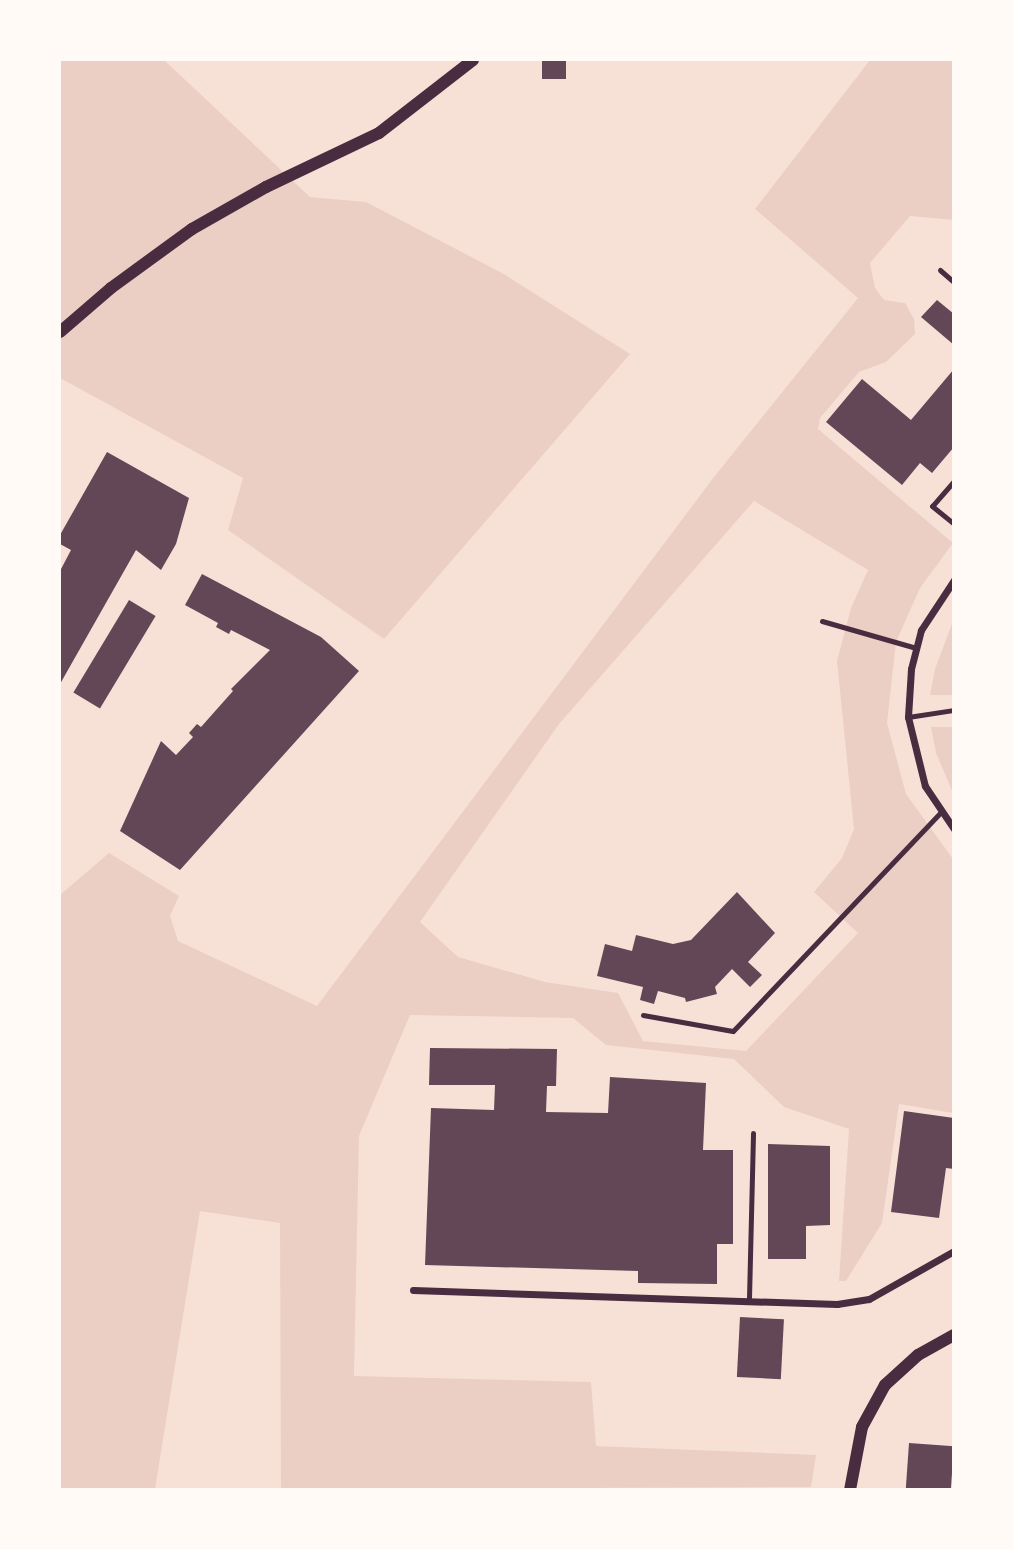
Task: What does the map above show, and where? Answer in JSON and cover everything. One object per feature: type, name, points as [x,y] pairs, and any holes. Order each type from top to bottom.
[{"type":"street","points":[[60,332],[192,229],[266,187],[379,133],[473,60]]},
{"type":"street","points":[[954,580],[921,630],[916,648],[908,717],[914,752],[940,813],[954,829]]},
{"type":"street","points":[[413,1290],[749,1298],[837,1304],[869,1299],[954,1251]]},
{"type":"street","points":[[850,1489],[862,1427],[885,1385],[919,1355],[954,1335]]},
{"type":"lane","points":[[940,270],[954,282]]},
{"type":"lane","points":[[954,481],[932,506],[954,524]]},
{"type":"lane","points":[[822,621],[916,648]]},
{"type":"lane","points":[[908,717],[954,710]]},
{"type":"lane","points":[[643,1015],[733,1031],[940,813]]},
{"type":"lane","points":[[749,1298],[753,1133]]},
{"type":"shaded area","points":[[60,60],[164,60],[310,197],[366,202],[502,273],[630,354],[384,639],[228,530],[243,478],[60,378]]},
{"type":"shaded area","points":[[870,60],[953,60],[953,220],[910,216],[870,263],[875,288],[884,300],[905,303],[914,319],[915,334],[886,362],[859,372],[820,418],[818,429],[953,543],[920,588],[896,642],[887,723],[906,794],[953,859],[953,1113],[899,1104],[882,1223],[846,1281],[839,1281],[849,1129],[784,1107],[734,1059],[606,1045],[573,1018],[410,1015],[359,1136],[354,1376],[591,1382],[596,1446],[816,1455],[811,1487],[281,1489],[280,1223],[200,1211],[155,1489],[60,1490],[60,895],[109,853],[179,896],[170,916],[178,941],[317,1006],[714,477],[858,298],[755,209]],"holes":[[[754,501],[868,570],[851,608],[837,661],[854,829],[842,858],[814,892],[858,933],[746,1051],[643,1041],[618,993],[545,982],[458,957],[420,922],[559,724]]]},
{"type":"shaded area","points":[[953,621],[953,695],[930,695],[935,669]]},
{"type":"shaded area","points":[[931,727],[953,727],[953,793],[936,753]]},
{"type":"building","points":[[542,60],[566,60],[566,79],[542,79]]},
{"type":"building","points":[[937,300],[954,314],[954,345],[921,317]]},
{"type":"building","points":[[954,369],[954,447],[932,473],[920,463],[902,485],[826,422],[862,379],[911,420]]},
{"type":"building","points":[[107,452],[189,498],[176,544],[161,570],[136,550],[60,684],[60,571],[71,550],[60,544],[60,535]]},
{"type":"building","points":[[202,574],[321,637],[359,671],[180,870],[120,831],[161,741],[176,755],[193,737],[189,733],[197,724],[201,727],[233,691],[231,689],[270,650],[231,630],[229,634],[216,627],[218,623],[185,605]]},
{"type":"building","points":[[129,600],[156,616],[100,709],[73,693]]},
{"type":"building","points":[[737,892],[775,933],[748,962],[762,975],[750,987],[732,969],[715,987],[717,994],[686,1002],[685,998],[658,991],[654,1004],[640,1000],[643,987],[597,976],[605,944],[632,951],[636,935],[673,944],[691,940]]},
{"type":"building","points":[[430,1048],[557,1049],[556,1086],[547,1086],[546,1112],[608,1113],[610,1077],[706,1083],[703,1150],[733,1150],[733,1244],[717,1244],[717,1284],[638,1283],[638,1271],[425,1265],[431,1108],[494,1110],[495,1085],[429,1085]]},
{"type":"building","points":[[904,1111],[954,1118],[954,1169],[946,1168],[939,1218],[891,1212]]},
{"type":"building","points":[[768,1144],[830,1146],[830,1225],[806,1226],[806,1259],[768,1259]]},
{"type":"building","points":[[740,1317],[784,1319],[781,1379],[737,1377]]},
{"type":"building","points":[[909,1443],[954,1446],[951,1490],[906,1489]]}]
